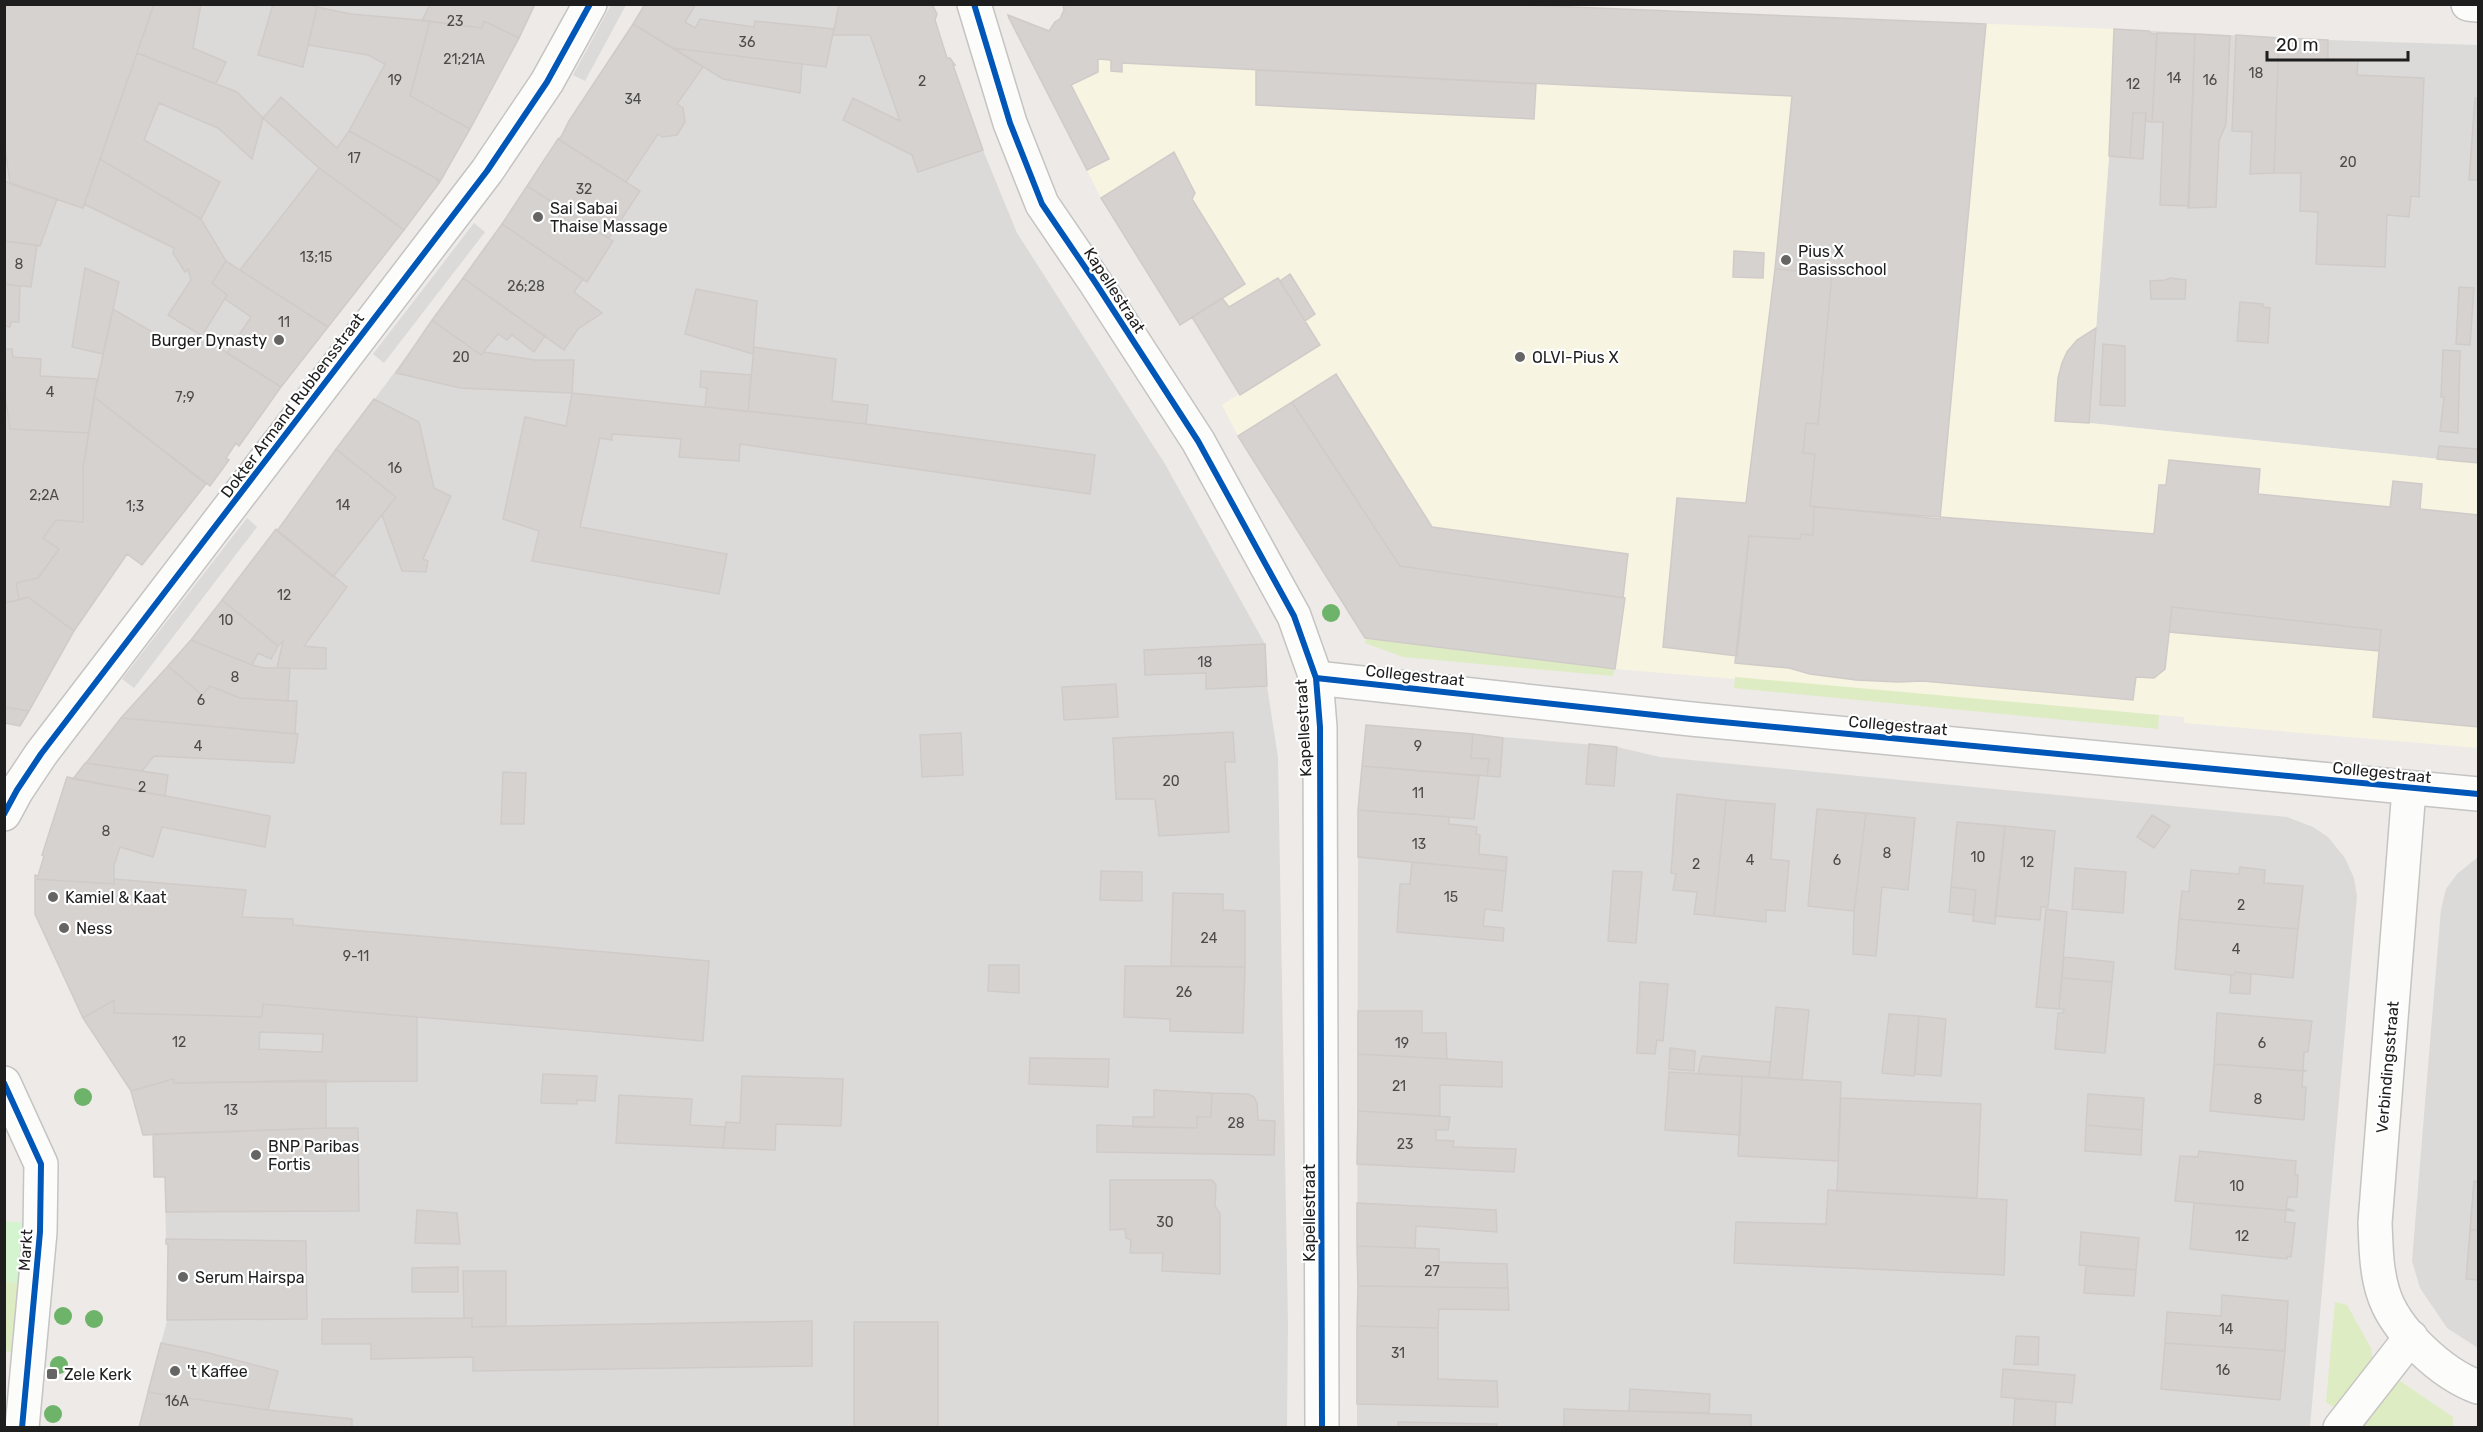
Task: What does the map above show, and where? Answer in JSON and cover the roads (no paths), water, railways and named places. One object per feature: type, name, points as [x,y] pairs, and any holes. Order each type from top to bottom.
[{"type":"street","name":"Dokter Armand Rubbensstraat","points":[[9,796],[487,171],[547,82],[590,4]]},
{"type":"street","name":"Kapellestraat","points":[[974,4],[1010,123],[1042,204],[1198,441],[1294,616],[1316,678],[1320,727],[1322,1428]]},
{"type":"street","points":[[2468,4],[2478,5]]},
{"type":"street","name":"Collegestraat","points":[[1316,678],[1691,719],[2478,794]]},
{"type":"street","name":"Verbindingsstraat","points":[[2409,789],[2375,1223],[2378,1269],[2383,1294],[2411,1337],[2439,1366],[2478,1387]]},
{"type":"street","name":"Markt","points":[[4,1083],[41,1164],[40,1232],[22,1428]]},
{"type":"street","points":[[2340,1428],[2411,1337]]},
{"type":"place","name":"Sai Sabai Thaise Massage","points":[[538,217]]},
{"type":"place","name":"Pius X Basisschool","points":[[1786,260]]},
{"type":"place","name":"Burger Dynasty","points":[[279,340]]},
{"type":"place","name":"OLVI-Pius X","points":[[1520,357]]},
{"type":"place","name":"Kamiel & Kaat","points":[[53,897]]},
{"type":"place","name":"Ness","points":[[64,928]]},
{"type":"place","name":"BNP Paribas Fortis","points":[[256,1155]]},
{"type":"place","name":"Serum Hairspa","points":[[183,1277]]},
{"type":"place","name":"'t Kaffee","points":[[175,1371]]},
{"type":"place","name":"Zele Kerk","points":[[52,1374]]}]
